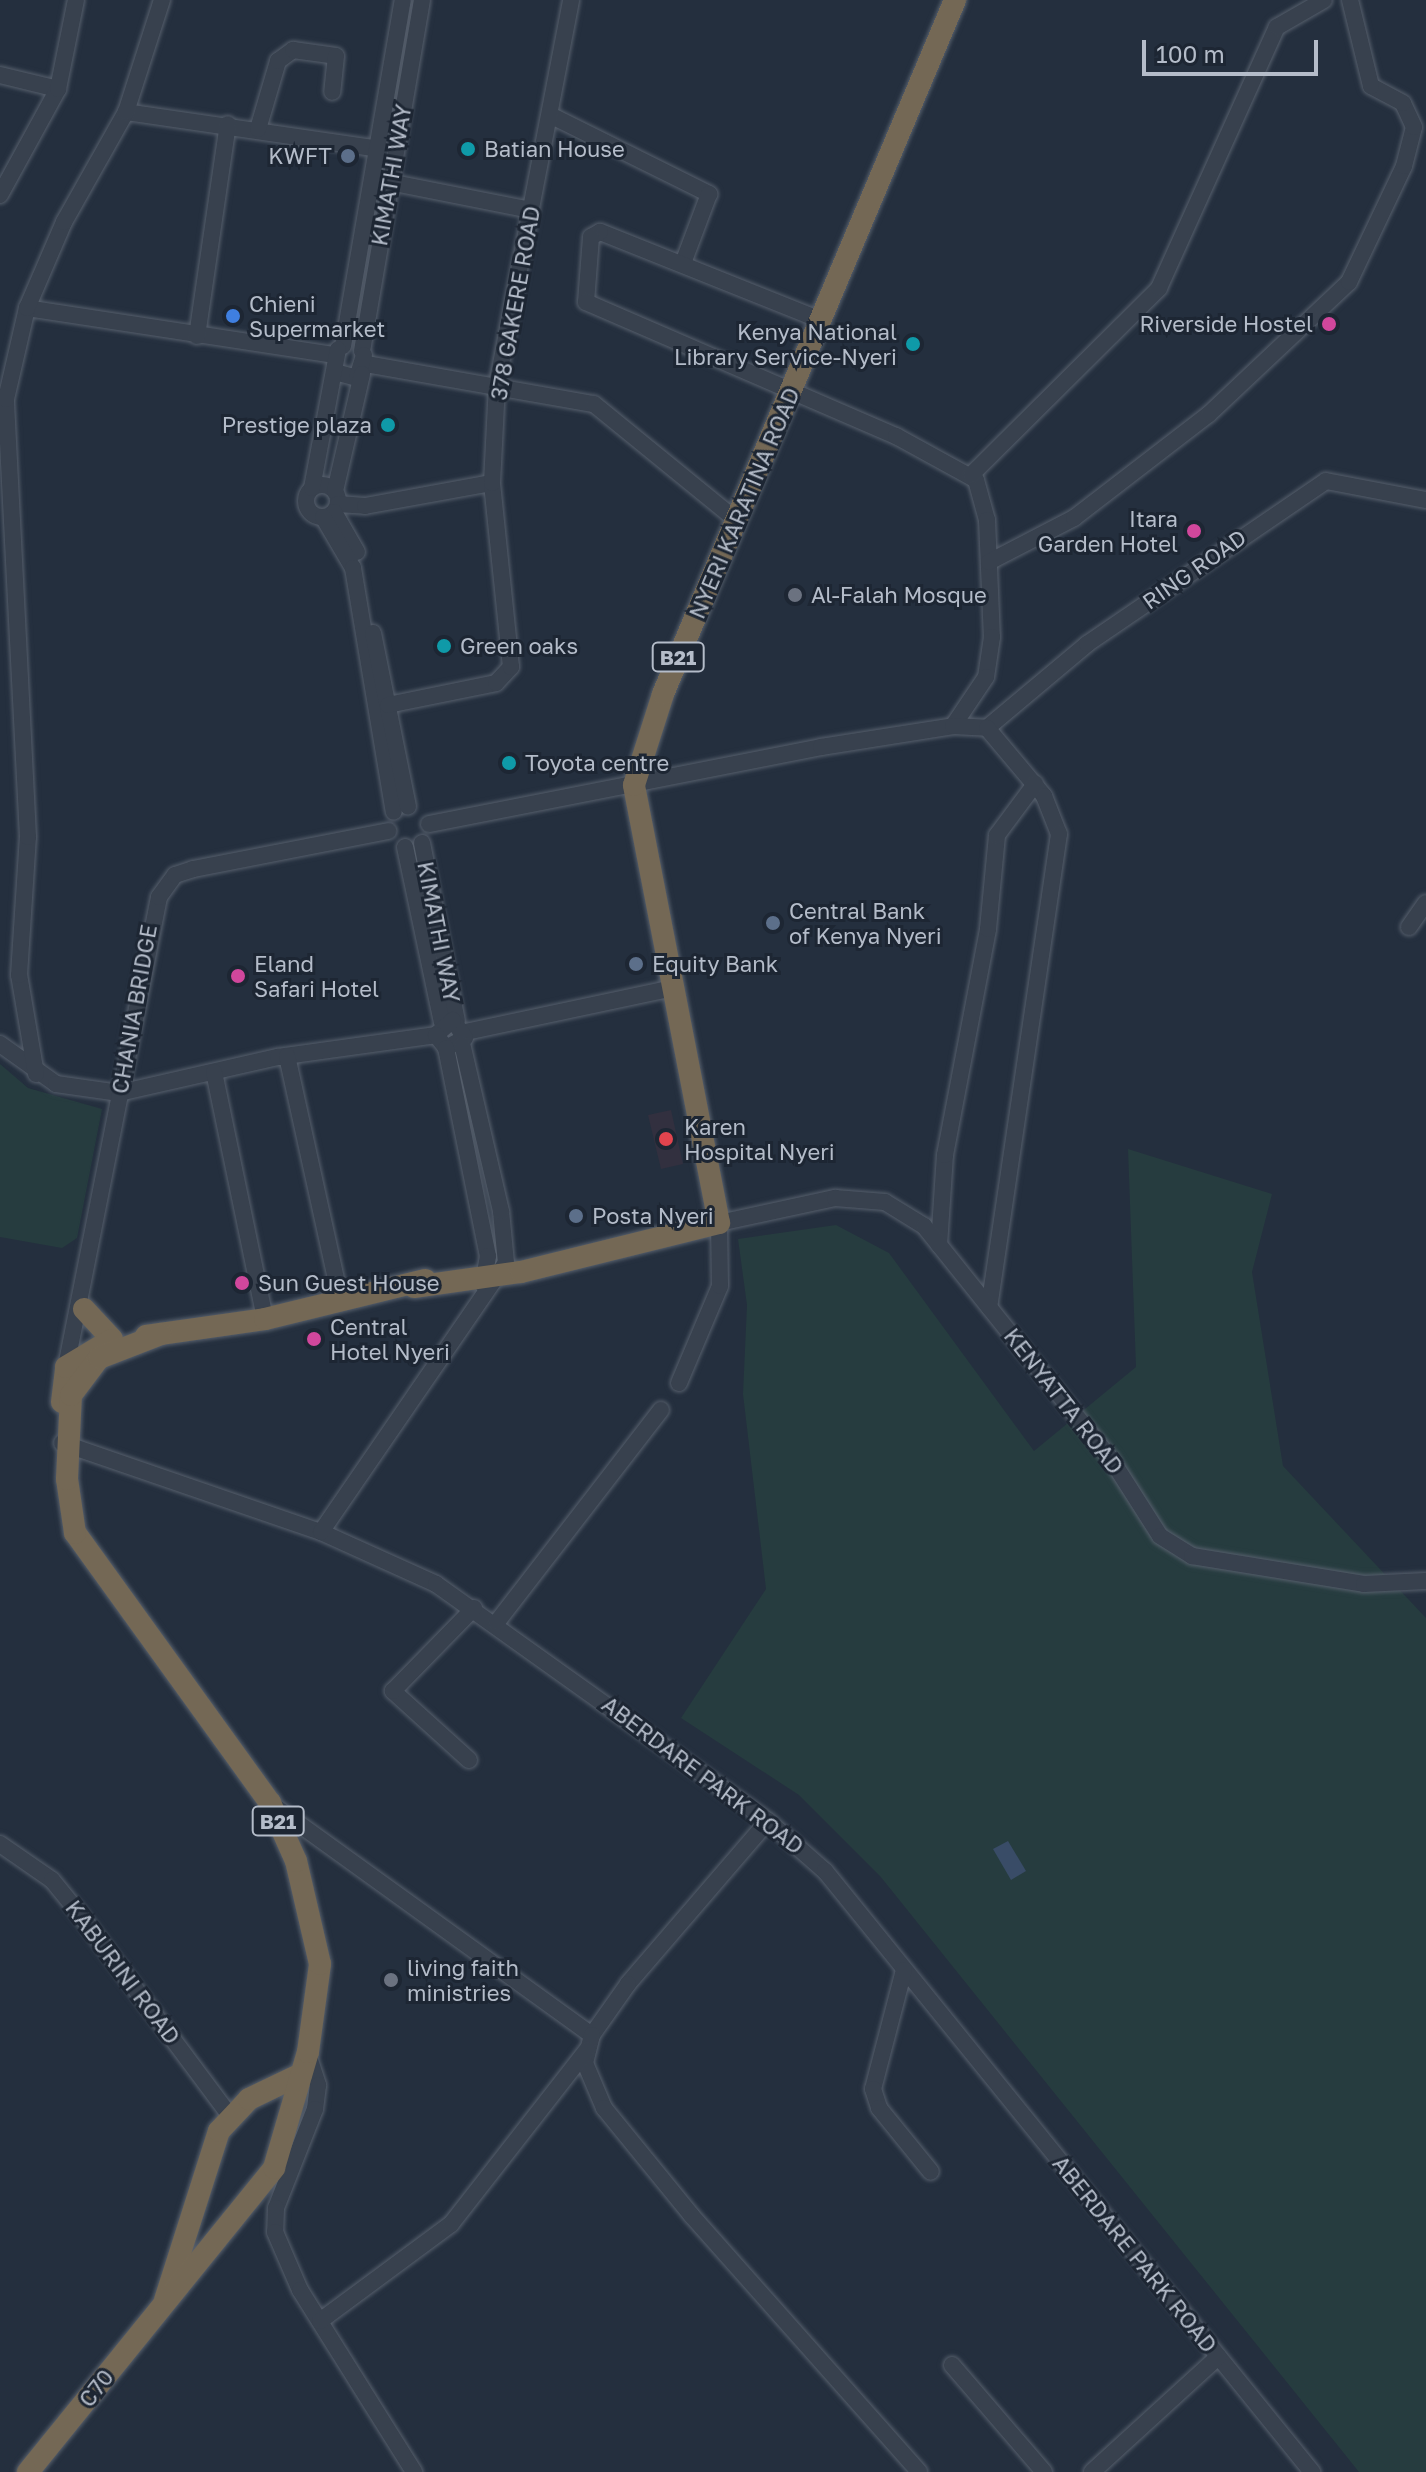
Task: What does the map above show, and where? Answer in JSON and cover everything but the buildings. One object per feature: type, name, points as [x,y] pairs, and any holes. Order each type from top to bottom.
[{"type":"highway","name":"NYERI KARATINA ROAD","points":[[634,785],[735,519],[793,391],[818,319],[955,0]]},
{"type":"highway","points":[[71,1362],[112,1339],[265,1319],[414,1287],[491,1276],[589,1250],[719,1223],[669,989],[634,785]]},
{"type":"highway","points":[[84,1309],[112,1339]]},
{"type":"highway","points":[[71,1395],[99,1358],[161,1334]]},
{"type":"highway","name":"B21","points":[[71,1362],[63,1451],[75,1533],[125,1611],[270,1803],[296,1861],[320,1964],[305,2063],[274,2168],[164,2305]]},
{"type":"highway","name":"B21","points":[[63,1451],[71,1395]]},
{"type":"highway","points":[[230,2116],[305,2063]]},
{"type":"highway","name":"B21","points":[[164,2305],[195,2188],[230,2116]]},
{"type":"highway","name":"C70","points":[[28,2472],[164,2305]]},
{"type":"street","points":[[1,192],[58,89],[76,0]]},
{"type":"street","points":[[36,1074],[19,975],[28,837],[4,491],[3,399],[27,308],[64,222],[126,112],[162,0]]},
{"type":"street","name":"KIMATHI WAY","points":[[312,488],[380,149],[403,0]]},
{"type":"street","name":"KIMATHI WAY","points":[[332,506],[363,363],[389,182],[422,0]]},
{"type":"street","name":"378 GAKERE ROAD","points":[[388,705],[496,683],[511,667],[492,483],[497,385],[571,0]]},
{"type":"street","points":[[971,475],[1159,288],[1277,27],[1324,0]]},
{"type":"street","points":[[989,562],[1074,518],[1209,414],[1349,282],[1404,166],[1414,127],[1403,103],[1371,86],[1350,0]]},
{"type":"street","points":[[258,129],[278,61],[293,50],[336,56],[332,92]]},
{"type":"street","points":[[0,75],[58,89]]},
{"type":"street","points":[[126,112],[228,124],[380,149]]},
{"type":"street","points":[[550,115],[709,194],[683,263]]},
{"type":"street","points":[[197,336],[228,124]]},
{"type":"street","points":[[389,182],[531,210]]},
{"type":"street","points":[[818,319],[600,232],[591,237],[583,299],[793,391],[971,475],[987,520],[992,637],[986,677],[953,726]]},
{"type":"street","points":[[27,308],[497,385],[611,412],[735,519]]},
{"type":"street","points":[[337,358],[351,379],[363,363]]},
{"type":"street","name":"RING ROAD","points":[[987,728],[1087,644],[1326,481],[1426,500]]},
{"type":"street","points":[[429,824],[413,845],[388,831],[401,809],[388,705],[359,557],[332,506],[312,488],[307,506],[332,506],[365,506],[492,483]]},
{"type":"street","points":[[332,506],[353,568],[401,809]]},
{"type":"street","points":[[401,809],[429,824],[821,747],[953,726],[987,728],[1035,784],[1053,811],[1058,872],[989,1307]]},
{"type":"street","points":[[939,1245],[945,1155],[988,929],[997,835],[1035,784]]},
{"type":"street","name":"CHANIA BRIDGE","points":[[71,1395],[71,1362],[151,916],[175,875],[388,831]]},
{"type":"street","name":"KIMATHI WAY","points":[[413,845],[452,1034],[491,1276]]},
{"type":"street","points":[[1409,927],[1426,903]]},
{"type":"street","points":[[0,1044],[36,1074],[73,1091],[119,1093],[287,1056],[452,1034],[669,989]]},
{"type":"street","points":[[287,1056],[341,1302]]},
{"type":"street","points":[[214,1072],[265,1319]]},
{"type":"street","name":"KENYATTA ROAD","points":[[719,1223],[835,1198],[871,1199],[902,1208],[939,1245],[1144,1503],[1160,1536],[1192,1556],[1364,1584],[1426,1581]]},
{"type":"street","name":"CHANIA BRIDGE","points":[[71,1362],[84,1309],[96,1222]]},
{"type":"street","points":[[679,1383],[720,1286],[719,1223]]},
{"type":"street","points":[[321,1532],[491,1276]]},
{"type":"street","points":[[497,1622],[661,1410]]},
{"type":"street","name":"ABERDARE PARK ROAD","points":[[63,1451],[100,1459],[321,1532],[474,1608],[768,1821],[825,1871],[1312,2472]]},
{"type":"street","points":[[469,1760],[393,1691],[474,1608]]},
{"type":"street","points":[[270,1803],[590,2042]]},
{"type":"street","points":[[320,2321],[451,2224],[590,2042],[768,1821]]},
{"type":"street","name":"KABURINI ROAD","points":[[0,1844],[61,1891],[230,2116]]},
{"type":"street","points":[[904,1970],[873,2089],[931,2172]]},
{"type":"street","points":[[590,2042],[585,2063],[604,2108],[919,2472]]},
{"type":"street","points":[[305,2063],[318,2085],[315,2109],[275,2221],[281,2254],[414,2472]]},
{"type":"street","points":[[1092,2472],[1218,2357]]},
{"type":"street","points":[[952,2365],[1044,2472]]},
{"type":"shaded area","name":"Karen Hospital Nyeri","points":[[671,1110],[683,1164],[661,1169],[648,1115]]},
{"type":"green space","points":[[0,1064],[28,1088],[102,1109],[77,1238],[62,1248],[0,1237]]},
{"type":"green space","points":[[1128,1149],[1272,1194],[1252,1272],[1283,1466],[1426,1618],[1426,2472],[1359,2472],[880,1876],[799,1795],[681,1718],[766,1589],[743,1394],[747,1305],[738,1239],[836,1225],[889,1253],[1034,1451],[1136,1367]]},
{"type":"water","points":[[1008,1841],[1026,1871],[1011,1880],[993,1849]]},
{"type":"place","name":"Batian House","points":[[468,149]]},
{"type":"place","name":"KWFT","points":[[348,156]]},
{"type":"place","name":"Chieni Supermarket","points":[[233,316]]},
{"type":"place","name":"Riverside Hostel","points":[[1329,324]]},
{"type":"place","name":"Kenya National Library Service-Nyeri","points":[[913,344]]},
{"type":"place","name":"Prestige plaza","points":[[388,425]]},
{"type":"place","name":"Itara Garden Hotel","points":[[1194,531]]},
{"type":"place","name":"Al-Falah Mosque","points":[[795,595]]},
{"type":"place","name":"Green oaks","points":[[444,646]]},
{"type":"place","name":"Toyota centre","points":[[509,763]]},
{"type":"place","name":"Central Bank of Kenya Nyeri","points":[[773,923]]},
{"type":"place","name":"Equity Bank","points":[[636,964]]},
{"type":"place","name":"Eland Safari Hotel","points":[[238,976]]},
{"type":"place","name":"Karen Hospital Nyeri","points":[[666,1139]]},
{"type":"place","name":"Posta Nyeri","points":[[576,1216]]},
{"type":"place","name":"Sun Guest House","points":[[242,1283]]},
{"type":"place","name":"Central Hotel Nyeri","points":[[314,1339]]},
{"type":"place","name":"living faith ministries","points":[[391,1980]]}]
